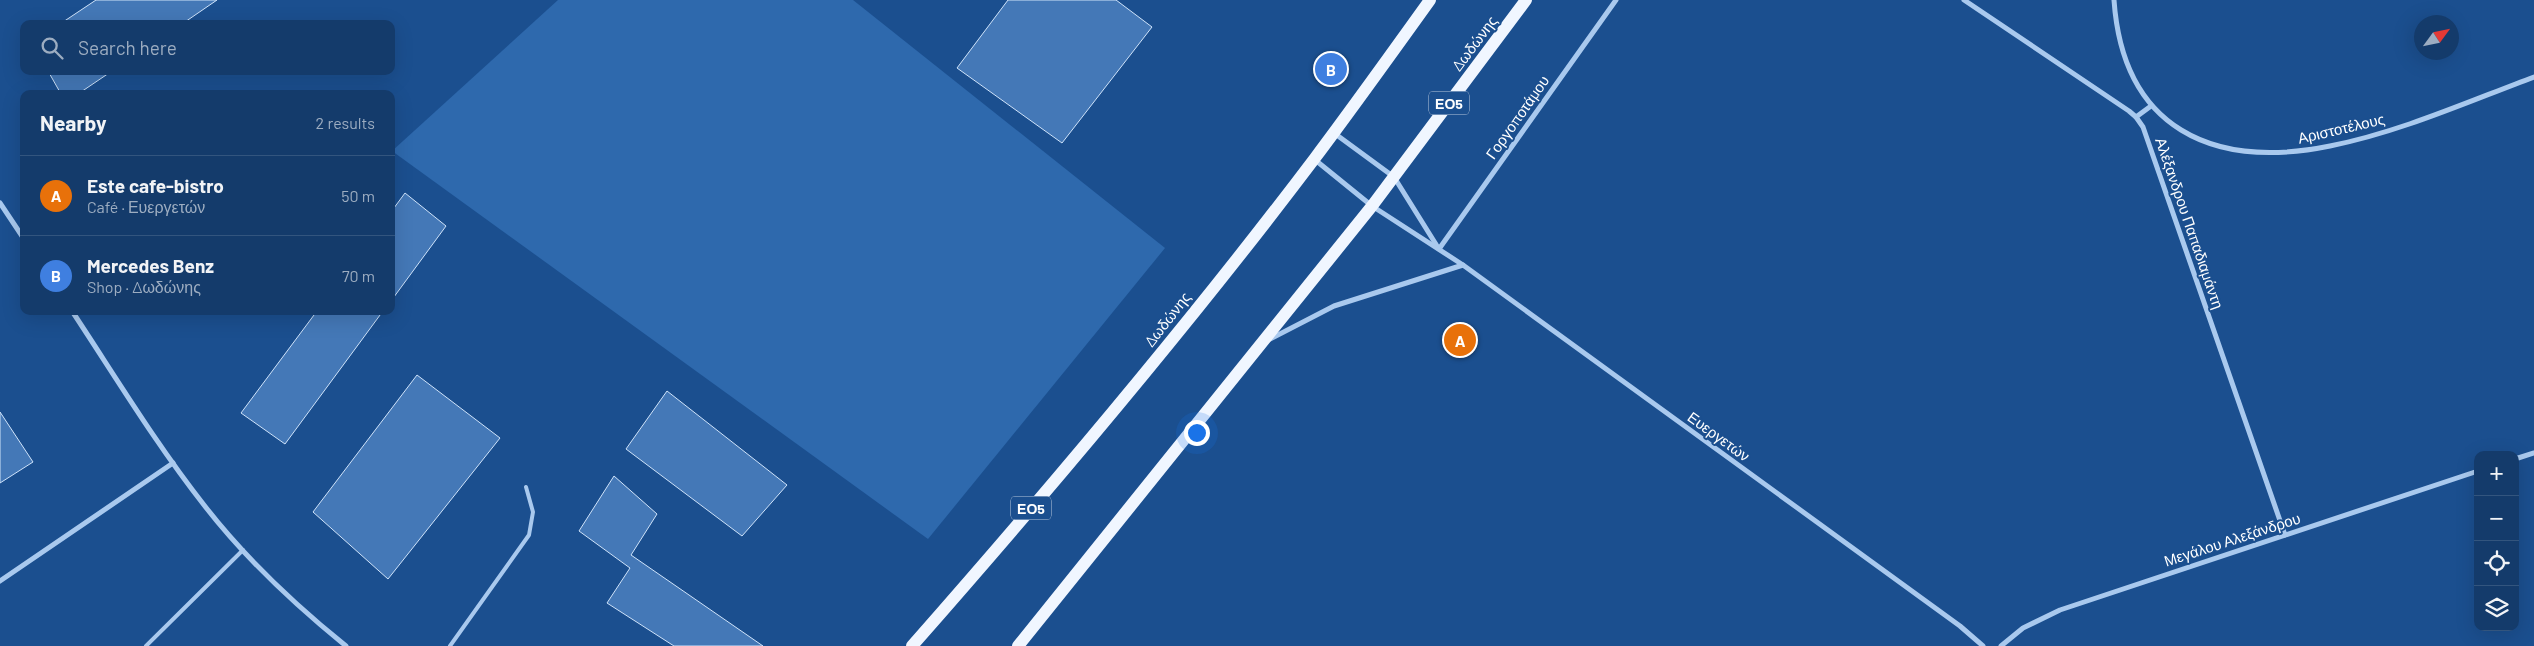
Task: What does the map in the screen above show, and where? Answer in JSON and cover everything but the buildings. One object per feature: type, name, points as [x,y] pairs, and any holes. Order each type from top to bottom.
[{"type":"main road","name":"Δωδώνης","points":[[912,646],[1000,546],[1148,369],[1314,159],[1430,0]]},
{"type":"main road","name":"Δωδώνης","points":[[1023,644],[1372,206],[1526,0]]},
{"type":"street","name":"Γοργοποτάμου","points":[[1439,249],[1616,0]]},
{"type":"street","name":"Αλέξανδρου Παπαδιαμάντη","points":[[1964,0],[2136,116],[2143,127],[2285,535]]},
{"type":"street","name":"Αριστοτέλους","points":[[2114,0],[2124,53],[2140,92],[2151,106],[2183,134],[2209,143],[2246,151],[2292,152],[2330,146],[2370,136],[2424,119],[2534,77]]},
{"type":"street","points":[[2136,116],[2151,106]]},
{"type":"street","points":[[1334,132],[1394,177],[1439,249]]},
{"type":"street","name":"Ευεργετών","points":[[1314,159],[1372,206],[1463,265],[1944,614],[1983,646]]},
{"type":"street","points":[[0,203],[20,233]]},
{"type":"street","points":[[1265,341],[1334,306],[1463,265]]},
{"type":"street","points":[[75,315],[173,463],[204,505],[243,550],[290,599],[346,646]]},
{"type":"street","points":[[2519,458],[2534,452]]},
{"type":"street","points":[[0,581],[173,463]]},
{"type":"street","name":"Μεγάλου Αλεξάνδρου","points":[[2001,646],[2023,628],[2060,610],[2474,472]]},
{"type":"lane","points":[[450,646],[530,535],[533,512],[526,487]]},
{"type":"lane","points":[[146,646],[243,550]]},
{"type":"shaded area","points":[[558,0],[853,0],[1165,248],[928,539],[395,153],[395,148]]},
{"type":"place","name":"Mercedes Benz","points":[[1331,69]]},
{"type":"place","name":"Este cafe-bistro","points":[[1460,340]]}]
